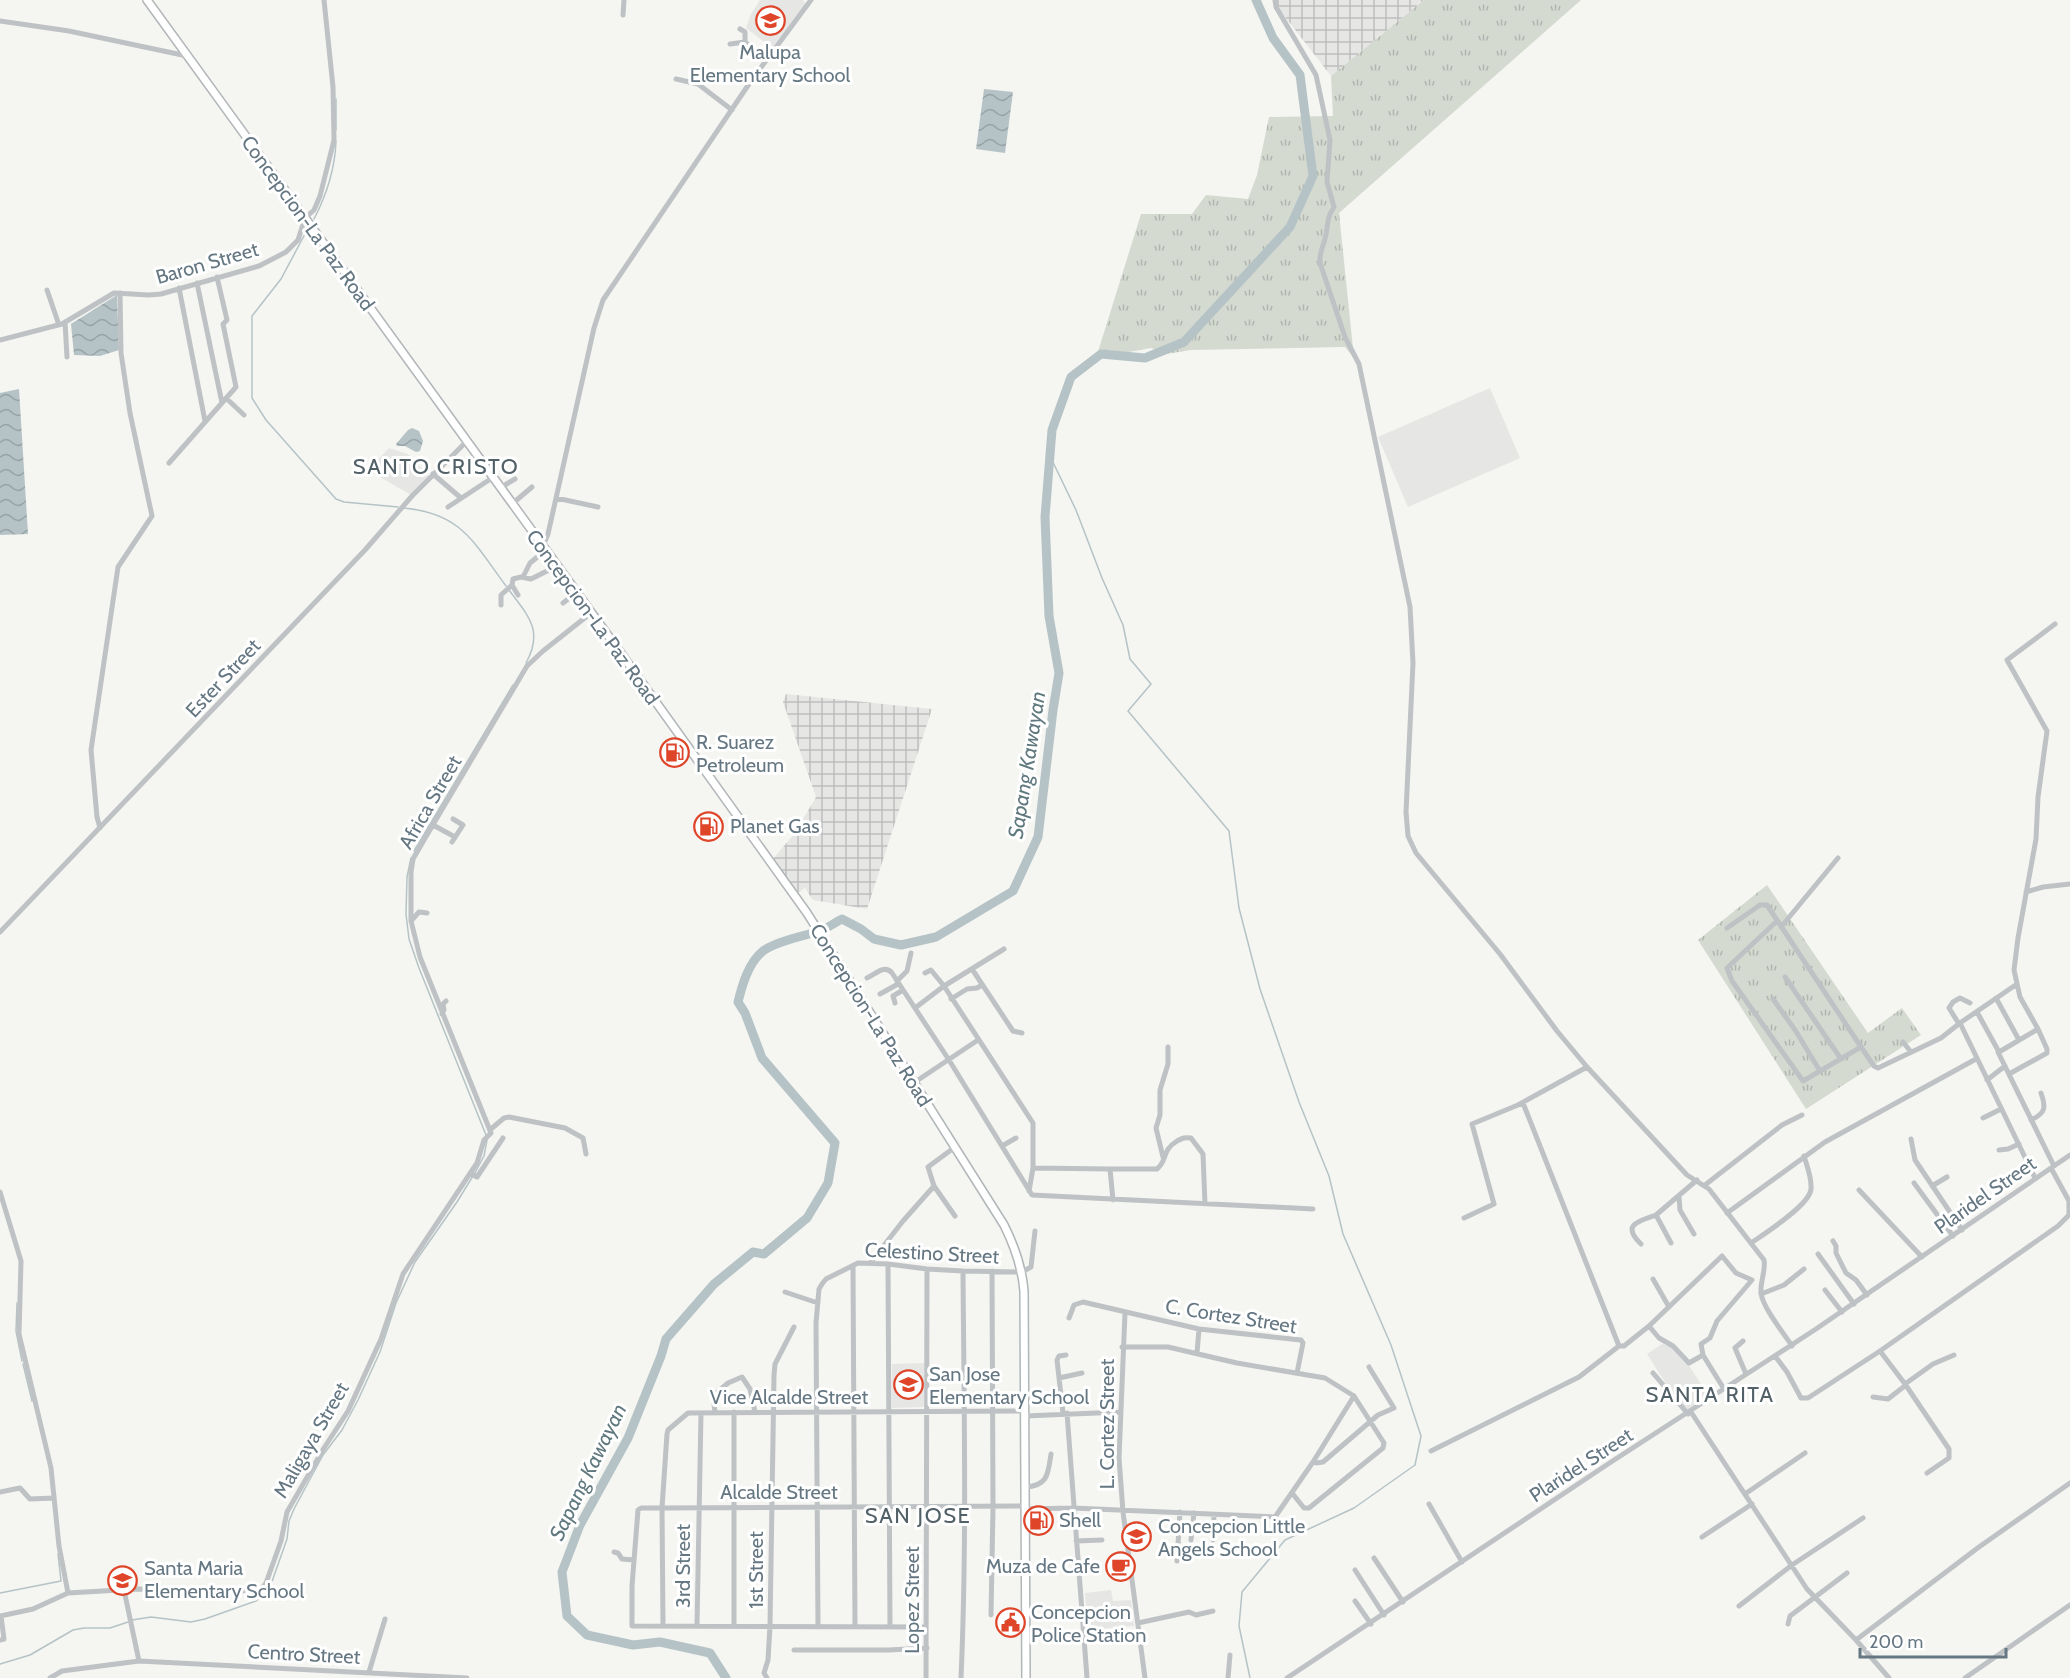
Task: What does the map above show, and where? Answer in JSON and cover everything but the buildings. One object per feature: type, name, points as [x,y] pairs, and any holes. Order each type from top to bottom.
[{"type":"main road","name":"Concepcion-La Paz Road","points":[[147,0],[811,921],[1004,1225],[1022,1272],[1024,1291],[1026,1678]]},
{"type":"street","name":"Baron Street","points":[[0,340],[62,323],[111,294],[153,295],[258,266],[286,252],[298,240],[305,218],[314,210],[320,196],[334,140],[333,87],[324,0]]},
{"type":"street","points":[[623,15],[624,0]]},
{"type":"street","points":[[523,577],[530,563],[544,548],[584,367],[603,300],[766,60],[811,0]]},
{"type":"street","points":[[1275,0],[1276,7],[1314,70],[1323,98],[1330,140],[1327,182],[1334,207],[1327,220],[1326,236],[1319,255],[1320,262],[1346,337],[1359,364],[1410,607],[1413,663],[1406,812],[1411,844],[1587,1067],[1687,1174],[1705,1185],[1751,1243],[1765,1262],[1761,1294],[1792,1346]]},
{"type":"street","points":[[0,21],[69,31],[187,56]]},
{"type":"street","points":[[740,29],[745,32],[746,42],[766,60]]},
{"type":"street","points":[[730,44],[746,42]]},
{"type":"street","points":[[676,79],[698,84],[732,110]]},
{"type":"street","points":[[169,463],[236,387],[223,324],[227,320],[217,278]]},
{"type":"street","points":[[197,283],[224,401],[244,416]]},
{"type":"street","points":[[179,288],[206,421]]},
{"type":"street","points":[[47,290],[62,323],[67,357]]},
{"type":"street","points":[[100,828],[91,750],[118,567],[152,516],[130,413],[121,353],[120,293]]},
{"type":"street","name":"Ester Street","points":[[0,932],[366,550],[433,474],[466,442]]},
{"type":"street","points":[[433,474],[461,498]]},
{"type":"street","points":[[448,507],[492,478]]},
{"type":"street","points":[[500,488],[515,479]]},
{"type":"street","points":[[512,504],[532,487]]},
{"type":"street","points":[[556,498],[597,507]]},
{"type":"street","points":[[501,605],[501,595],[513,579],[523,577],[531,579],[557,566]]},
{"type":"street","points":[[509,587],[518,595]]},
{"type":"street","points":[[563,603],[576,593]]},
{"type":"street","name":"Africa Street","points":[[491,1129],[420,957],[411,921],[410,896],[413,859],[526,666],[591,613]]},
{"type":"street","points":[[2009,1074],[2047,1053],[2038,1028],[2020,997],[2014,970],[2036,839],[2038,797],[2047,730],[2007,660],[2055,624]]},
{"type":"street","points":[[433,825],[453,839],[463,825],[453,819]]},
{"type":"street","points":[[1781,927],[1838,858]]},
{"type":"street","points":[[2026,892],[2043,887],[2070,884]]},
{"type":"street","points":[[1727,928],[1764,904],[1874,1066],[1878,1068],[1941,1038],[2018,984]]},
{"type":"street","points":[[411,921],[419,912],[427,913]]},
{"type":"street","points":[[1777,921],[1727,968],[1727,972],[1800,1080],[1803,1081],[1861,1047]]},
{"type":"street","points":[[915,1008],[944,986],[1004,949]]},
{"type":"street","points":[[880,994],[898,982],[907,971],[911,953]]},
{"type":"street","points":[[867,978],[887,968],[898,982],[1033,1196],[1313,1209]]},
{"type":"street","points":[[972,969],[1013,1031],[1022,1033]]},
{"type":"street","points":[[925,973],[931,970],[944,986],[1033,1123],[1033,1168],[1029,1191]]},
{"type":"street","points":[[1785,977],[1840,1059]]},
{"type":"street","points":[[951,999],[967,989],[982,985]]},
{"type":"street","points":[[895,1003],[892,996],[903,990]]},
{"type":"street","points":[[1970,1003],[1960,998],[1949,1008],[2035,1178]]},
{"type":"street","points":[[1996,998],[2019,1040]]},
{"type":"street","points":[[1773,999],[1820,1071]]},
{"type":"street","points":[[442,1014],[443,1004],[446,1001]]},
{"type":"street","points":[[1775,1356],[1801,1398],[1804,1399],[1880,1351],[2047,1235],[2069,1215],[2069,1201],[1977,1012]]},
{"type":"street","points":[[1998,1052],[2044,1023]]},
{"type":"street","points":[[915,1082],[978,1040]]},
{"type":"street","points":[[1903,1042],[1911,1052]]},
{"type":"street","points":[[1163,1158],[1156,1128],[1160,1115],[1160,1090],[1168,1064],[1168,1047]]},
{"type":"street","points":[[1727,1213],[1804,1156],[1875,1113],[1976,1059]]},
{"type":"street","points":[[1987,1080],[2005,1066]]},
{"type":"street","points":[[1464,1218],[1494,1204],[1472,1124],[1523,1102],[1587,1067]]},
{"type":"street","points":[[2031,1120],[2044,1110],[2044,1102],[2040,1093]]},
{"type":"street","points":[[1523,1102],[1619,1346]]},
{"type":"street","points":[[1983,1118],[2001,1109]]},
{"type":"street","points":[[1705,1185],[1782,1125],[1802,1115]]},
{"type":"street","points":[[491,1129],[504,1118],[509,1117],[565,1128],[583,1138],[586,1154]]},
{"type":"street","name":"Maligaya Street","points":[[68,1593],[124,1590],[242,1591],[264,1586],[281,1541],[287,1512],[348,1412],[381,1339],[403,1274],[472,1175],[491,1129]]},
{"type":"street","points":[[1033,1168],[1157,1168],[1161,1166],[1169,1146],[1184,1137],[1191,1138],[1203,1154],[1205,1204]]},
{"type":"street","points":[[472,1175],[477,1178],[481,1174],[503,1138]]},
{"type":"street","points":[[1002,1146],[1016,1138]]},
{"type":"street","points":[[1911,1138],[1914,1158],[1962,1230]]},
{"type":"street","points":[[1999,1150],[2019,1144]]},
{"type":"street","points":[[955,1147],[928,1167],[934,1186],[955,1216]]},
{"type":"street","name":"Plaridel Street","points":[[1287,1678],[1608,1464],[1792,1346],[2070,1155]]},
{"type":"street","points":[[1751,1243],[1809,1197],[1811,1186],[1804,1156]]},
{"type":"street","points":[[1110,1169],[1113,1200]]},
{"type":"street","points":[[1932,1186],[1947,1176]]},
{"type":"street","points":[[1641,1244],[1631,1231],[1636,1222],[1656,1215],[1697,1180]]},
{"type":"street","points":[[1914,1183],[1953,1236]]},
{"type":"street","points":[[871,1262],[934,1186]]},
{"type":"street","points":[[1859,1190],[1922,1257]]},
{"type":"street","points":[[0,1192],[21,1261],[19,1334],[47,1446],[59,1546],[68,1593],[33,1609],[0,1616],[4,1639],[0,1640]]},
{"type":"street","points":[[1679,1197],[1680,1210],[1694,1234]]},
{"type":"street","points":[[1656,1215],[1671,1243]]},
{"type":"street","points":[[1022,1272],[1030,1267],[1035,1231]]},
{"type":"street","points":[[1833,1241],[1836,1254],[1846,1273],[1856,1280],[1867,1295]]},
{"type":"street","points":[[1818,1254],[1854,1304]]},
{"type":"street","points":[[1431,1451],[1579,1377],[1649,1326],[1722,1256],[1736,1273],[1761,1281]]},
{"type":"street","name":"Celestino Street","points":[[818,1303],[819,1289],[826,1279],[861,1262],[927,1269],[1022,1272]]},
{"type":"street","points":[[888,1264],[890,1627]]},
{"type":"street","points":[[853,1266],[855,1627]]},
{"type":"street","name":"Lopez Street","points":[[926,1678],[927,1269]]},
{"type":"street","points":[[1761,1294],[1784,1285],[1804,1269]]},
{"type":"street","points":[[961,1678],[964,1507],[963,1271]]},
{"type":"street","points":[[991,1615],[992,1271]]},
{"type":"street","points":[[1653,1279],[1669,1307]]},
{"type":"street","points":[[1724,1389],[1703,1355],[1701,1344],[1710,1338],[1717,1321],[1752,1280]]},
{"type":"street","points":[[1825,1290],[1842,1312]]},
{"type":"street","points":[[785,1292],[818,1303],[816,1413],[818,1627]]},
{"type":"street","name":"C. Cortez Street","points":[[1069,1318],[1074,1305],[1078,1302],[1199,1329],[1301,1340],[1303,1343],[1297,1373]]},
{"type":"street","name":"L. Cortez Street","points":[[1125,1313],[1119,1449],[1123,1512],[1145,1678]]},
{"type":"street","points":[[1649,1326],[1662,1341],[1673,1346],[1689,1363],[1703,1355]]},
{"type":"street","name":"1st Street","points":[[765,1676],[771,1626],[772,1413],[775,1364],[794,1328]]},
{"type":"street","points":[[1197,1353],[1199,1329]]},
{"type":"street","points":[[1743,1341],[1735,1348],[1746,1374]]},
{"type":"street","points":[[1122,1347],[1168,1347],[1236,1363],[1297,1373],[1329,1380],[1354,1396],[1384,1443],[1383,1448],[1309,1508],[1304,1508],[1292,1493],[1354,1396]]},
{"type":"street","points":[[1880,1351],[1949,1449],[1949,1458],[1927,1473]]},
{"type":"street","points":[[1066,1355],[1057,1357],[1065,1413],[1087,1678]]},
{"type":"street","points":[[1873,1397],[1887,1398],[1933,1364],[1954,1355]]},
{"type":"street","points":[[1313,1462],[1323,1462],[1370,1422],[1394,1408],[1369,1367]]},
{"type":"street","points":[[1059,1378],[1082,1373]]},
{"type":"street","points":[[1653,1373],[1688,1414],[1752,1504],[1807,1588],[1889,1678]]},
{"type":"street","points":[[715,1412],[712,1396],[728,1383],[742,1377],[750,1389],[755,1413]]},
{"type":"street","name":"Vice Alcalde Street","points":[[662,1508],[668,1430],[688,1413],[1120,1412]]},
{"type":"street","name":"3rd Street","points":[[698,1625],[701,1413]]},
{"type":"street","points":[[734,1413],[734,1626]]},
{"type":"street","points":[[1745,1494],[1805,1453]]},
{"type":"street","points":[[1025,1487],[1034,1487],[1043,1481],[1047,1475],[1051,1454]]},
{"type":"street","points":[[1856,1640],[1979,1547],[2070,1483]]},
{"type":"street","points":[[0,1492],[21,1489],[30,1499],[54,1498]]},
{"type":"street","name":"Alcalde Street","points":[[634,1560],[638,1511],[641,1508],[928,1506],[1073,1508],[1275,1517],[1292,1493]]},
{"type":"street","points":[[1428,1504],[1462,1562]]},
{"type":"street","points":[[1702,1537],[1752,1504]]},
{"type":"street","points":[[662,1508],[663,1626]]},
{"type":"street","points":[[1177,1561],[1180,1512]]},
{"type":"street","points":[[1191,1540],[1194,1513]]},
{"type":"street","points":[[1213,1540],[1214,1515]]},
{"type":"street","points":[[1739,1606],[1792,1565],[1863,1518]]},
{"type":"street","points":[[1076,1541],[1102,1540]]},
{"type":"street","points":[[614,1552],[619,1553],[622,1559],[634,1560],[632,1626],[927,1627]]},
{"type":"street","points":[[1374,1558],[1403,1602]]},
{"type":"street","points":[[1355,1570],[1384,1615]]},
{"type":"street","points":[[1788,1624],[1790,1616],[1847,1573]]},
{"type":"street","points":[[124,1590],[138,1661]]},
{"type":"street","points":[[1355,1601],[1371,1624]]},
{"type":"street","points":[[1965,1678],[2070,1605]]},
{"type":"street","points":[[1138,1623],[1189,1612],[1196,1615],[1213,1611]]},
{"type":"street","points":[[369,1672],[385,1619]]},
{"type":"street","points":[[794,1650],[927,1648]]},
{"type":"street","points":[[1228,1678],[1230,1655]]},
{"type":"street","name":"Centro Street","points":[[50,1678],[62,1671],[138,1661],[353,1675],[369,1672],[467,1678]]},
{"type":"shaded area","name":"Malupa Elementary School","points":[[760,0],[803,0],[806,4],[772,48],[746,28]]},
{"type":"shaded area","points":[[1272,0],[1424,0],[1331,76]]},
{"type":"shaded area","points":[[1490,388],[1520,458],[1408,507],[1378,437]]},
{"type":"shaded area","points":[[389,448],[408,454],[429,476],[411,495],[368,470]]},
{"type":"shaded area","points":[[786,694],[932,709],[867,909],[813,900],[805,888],[797,894],[773,859],[795,833],[816,797],[783,702]]},
{"type":"shaded area","points":[[1662,1344],[1672,1347],[1686,1361],[1708,1395],[1684,1412],[1647,1354]]},
{"type":"shaded area","name":"San Jose Elementary School","points":[[924,1363],[924,1407],[892,1408],[892,1364]]},
{"type":"shaded area","name":"Santa Maria Elementary School","points":[[134,1569],[139,1587],[110,1589],[110,1573]]},
{"type":"shaded area","points":[[1111,1590],[1113,1601],[1131,1600],[1134,1626],[1088,1630],[1085,1593]]},
{"type":"green space","points":[[1424,0],[1581,0],[1339,213],[1354,358],[1345,347],[1190,350],[1167,354],[1151,348],[1096,358],[1141,214],[1192,214],[1206,195],[1248,199],[1257,175],[1269,117],[1333,116],[1331,76]]},
{"type":"green space","points":[[1767,885],[1868,1033],[1902,1008],[1921,1035],[1806,1109],[1698,940]]},
{"type":"water","points":[[984,89],[1013,92],[1005,153],[976,149]]},
{"type":"water","points":[[117,295],[119,350],[100,356],[74,355],[71,324]]},
{"type":"water","points":[[19,389],[28,534],[0,535],[0,393]]},
{"type":"water","points":[[412,428],[419,431],[423,441],[420,451],[416,452],[396,444]]},
{"type":"waterway","name":"Sapang Kawayan","points":[[726,1678],[710,1653],[660,1642],[633,1645],[587,1635],[567,1616],[562,1572],[580,1525],[628,1438],[666,1339],[714,1284],[753,1252],[764,1254],[807,1218],[828,1183],[835,1143],[762,1058],[745,1013],[738,1002],[741,989],[753,962],[763,951],[781,942],[820,931],[842,919],[874,939],[901,945],[936,937],[1013,891],[1038,837],[1059,673],[1049,616],[1045,517],[1052,430],[1071,377],[1101,354],[1145,358],[1184,342],[1290,227],[1313,176],[1300,75],[1273,38],[1256,0]]},
{"type":"waterway","points":[[336,99],[336,130]]},
{"type":"waterway","points":[[314,219],[330,182],[336,141]]},
{"type":"waterway","points":[[306,232],[281,279],[252,316],[252,398],[266,420],[336,499],[344,502],[398,507]]},
{"type":"waterway","points":[[1050,456],[1076,510],[1123,625],[1130,659],[1151,684],[1128,711],[1229,831],[1239,908],[1260,989],[1299,1102],[1329,1176],[1343,1234],[1391,1345],[1421,1436],[1415,1465],[1354,1508],[1285,1540],[1242,1592],[1239,1626],[1250,1678]]},
{"type":"waterway","points":[[403,508],[439,516],[465,533],[506,586]]},
{"type":"waterway","points":[[509,590],[527,616],[534,632],[534,641],[526,663]]},
{"type":"waterway","points":[[414,851],[513,685]]},
{"type":"waterway","points":[[411,858],[407,877],[406,914],[409,939],[486,1135]]},
{"type":"waterway","points":[[132,1620],[151,1617],[191,1622],[205,1619],[256,1601],[269,1590],[287,1539],[289,1521],[294,1509],[323,1455],[342,1430],[358,1400],[380,1352],[396,1303],[415,1262],[476,1171],[484,1156],[487,1140]]},
{"type":"waterway","points":[[17,1303],[16,1331],[22,1361]]},
{"type":"waterway","points":[[23,1364],[32,1401]]},
{"type":"waterway","points":[[0,1593],[61,1581],[58,1554]]},
{"type":"waterway","points":[[0,1664],[30,1655],[73,1630],[110,1628],[128,1622]]},
{"type":"place","name":"Malupa Elementary School","points":[[770,21]]},
{"type":"place","name":"R. Suarez Petroleum","points":[[675,753]]},
{"type":"place","name":"Planet Gas","points":[[709,826]]},
{"type":"place","name":"San Jose Elementary School","points":[[908,1385]]},
{"type":"place","name":"Shell","points":[[1038,1520]]},
{"type":"place","name":"Concepcion Little Angels School","points":[[1137,1537]]},
{"type":"place","name":"Muza de Cafe","points":[[1121,1566]]},
{"type":"place","name":"Santa Maria Elementary School","points":[[123,1580]]},
{"type":"place","name":"Concepcion Police Station","points":[[1010,1623]]},
{"type":"district","name":"SANTO CRISTO","points":[[436,466]]},
{"type":"district","name":"SANTA RITA","points":[[1710,1394]]},
{"type":"district","name":"SAN JOSE","points":[[918,1515]]}]
